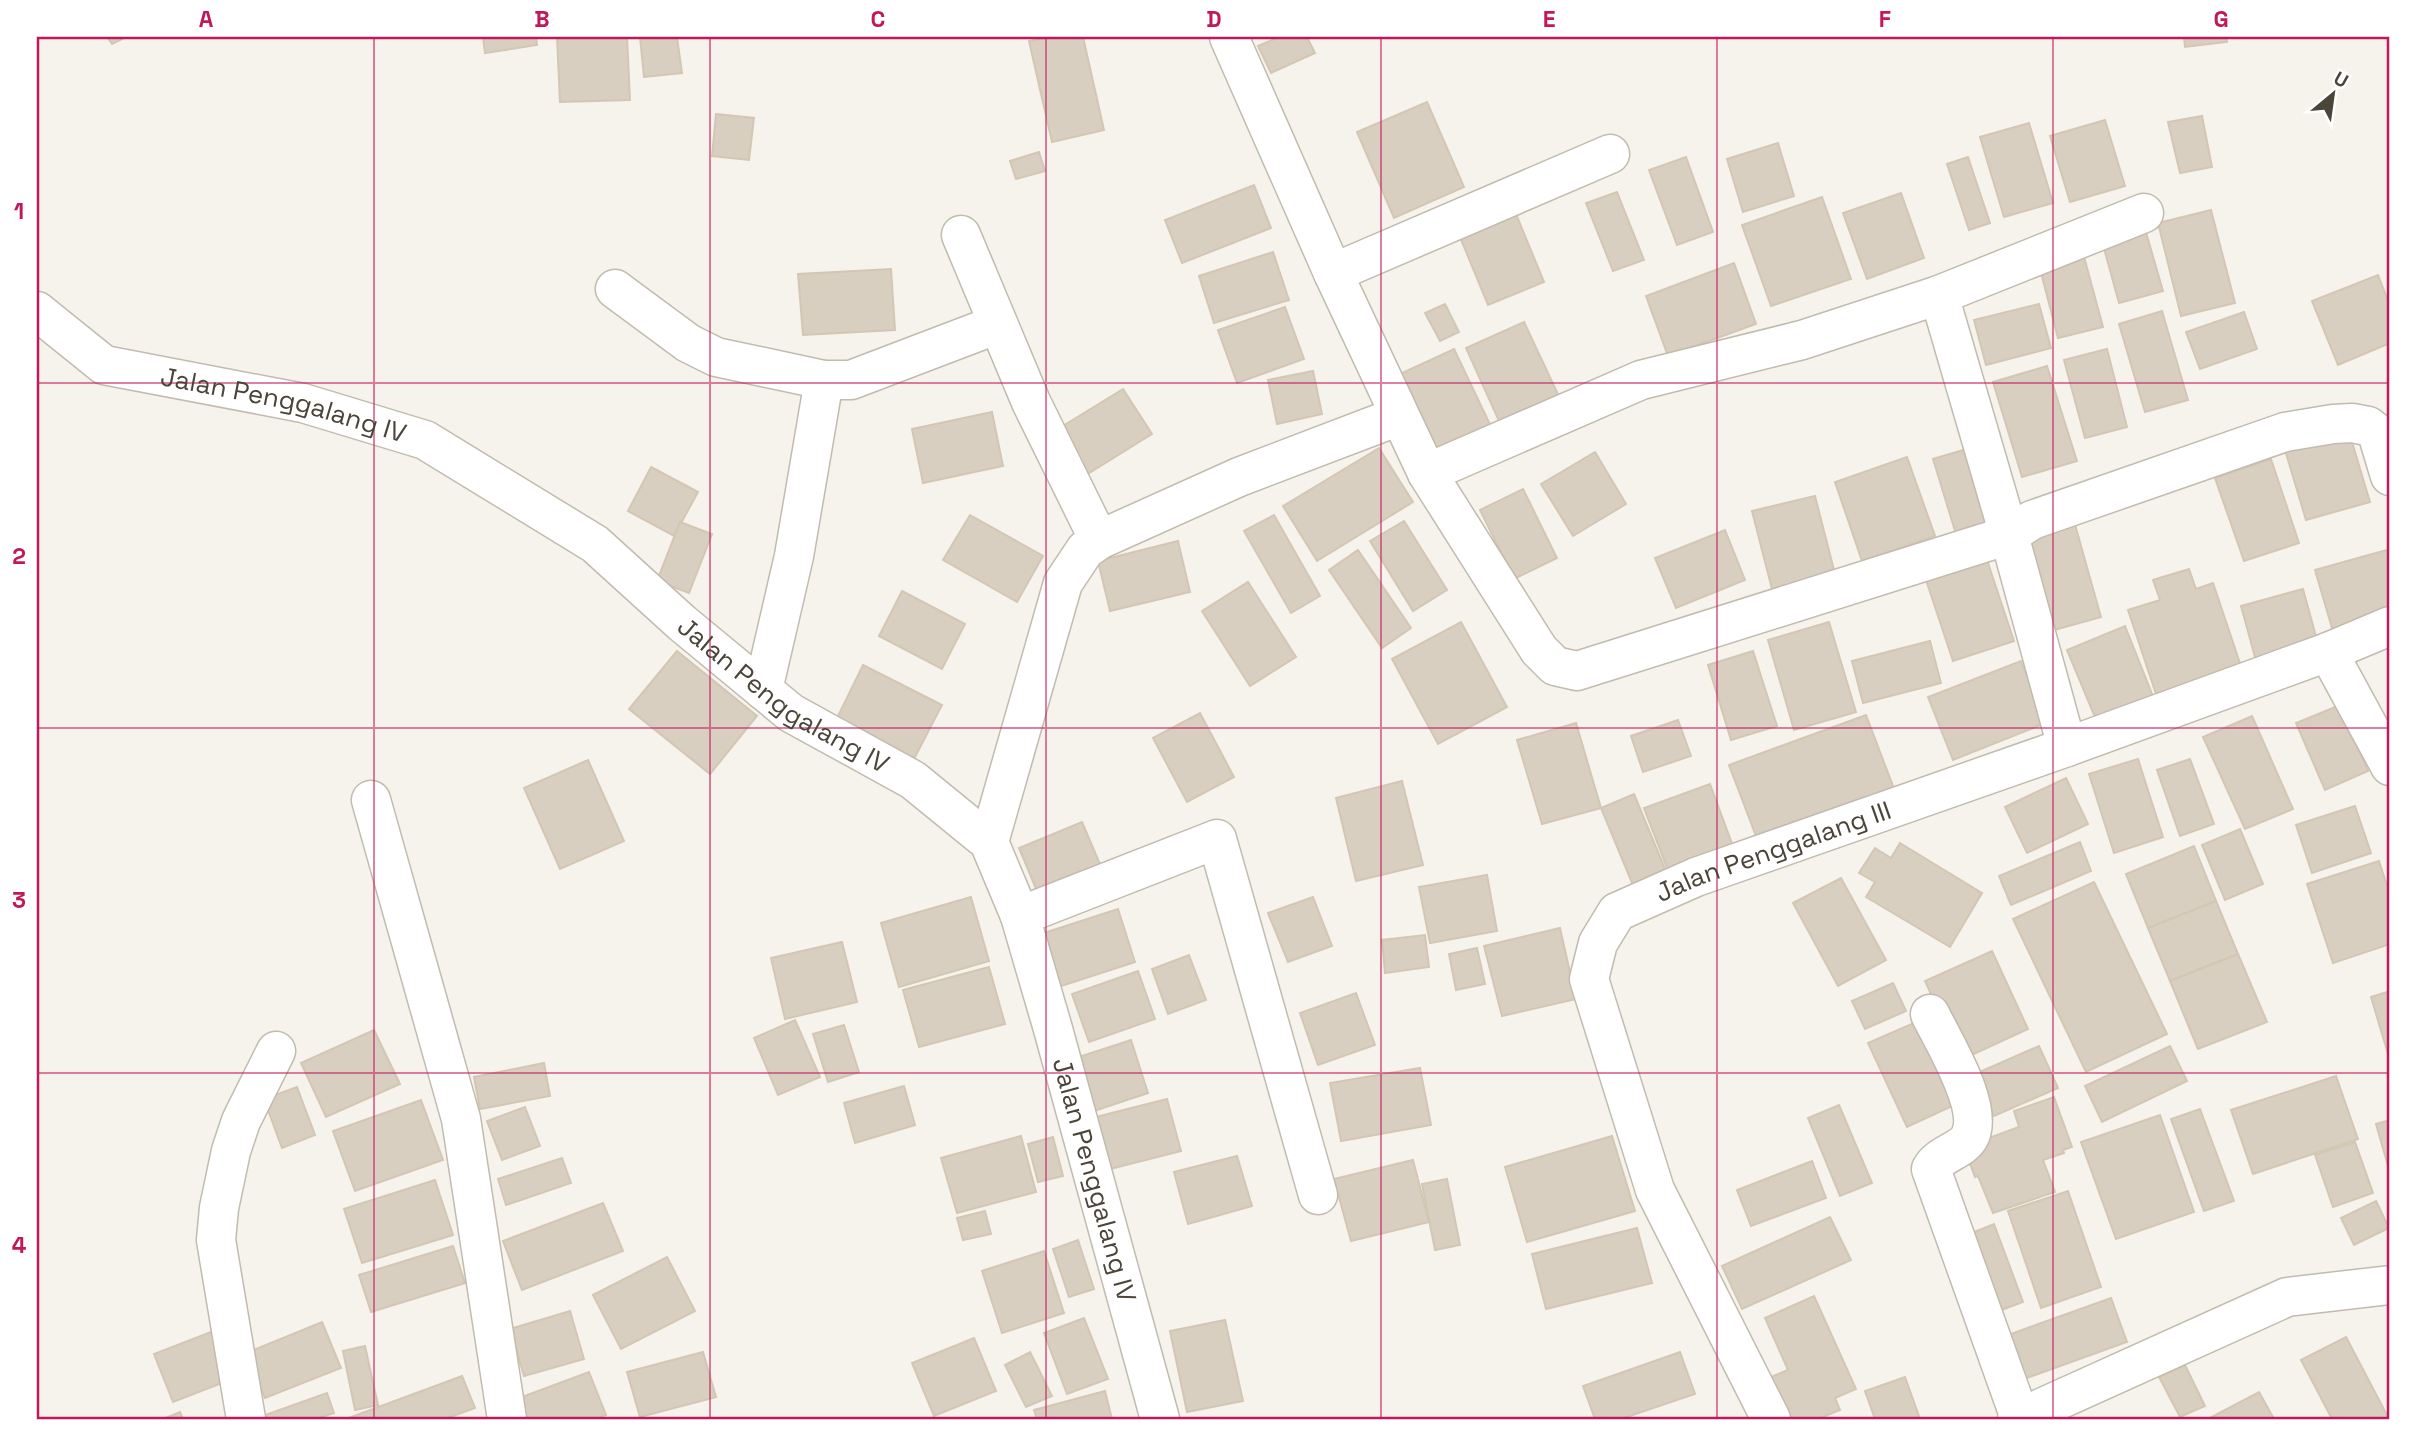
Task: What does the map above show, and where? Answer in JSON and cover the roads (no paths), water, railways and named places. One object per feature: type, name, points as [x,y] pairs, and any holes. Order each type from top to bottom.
[{"type":"street","points":[[1229,37],[1333,273],[1427,473],[1539,650],[1555,666],[1577,671],[2009,535],[2032,520],[2285,432],[2352,423],[2368,426],[2377,433],[2390,476]]},
{"type":"street","points":[[1333,273],[1610,154]]},
{"type":"street","points":[[1427,473],[1641,380],[1802,340],[1940,295],[2144,213]]},
{"type":"street","points":[[961,235],[1031,402],[1099,540]]},
{"type":"street","points":[[615,289],[688,343],[716,357],[824,380],[851,380],[998,324]]},
{"type":"street","points":[[1940,295],[2067,747]]},
{"type":"street","name":"Jalan Penggalang IV","points":[[37,311],[104,365],[303,403],[425,440],[594,544],[682,623],[790,713],[913,780],[989,842],[1020,916],[1160,1419]]},
{"type":"street","points":[[763,690],[794,556],[824,380]]},
{"type":"street","points":[[989,842],[1063,583],[1085,550],[1099,540],[1239,477],[1399,416]]},
{"type":"street","name":"Jalan Penggalang III","points":[[1771,1419],[1655,1190],[1589,979],[1598,943],[1617,912],[1696,877],[2067,747],[2328,652],[2390,626]]},
{"type":"street","points":[[2328,652],[2390,766]]},
{"type":"street","points":[[371,800],[461,1119],[507,1419]]},
{"type":"street","points":[[1020,916],[1217,839],[1318,1195]]},
{"type":"street","points":[[1930,1014],[1966,1090],[1972,1108],[1973,1125],[1968,1140],[1946,1154],[1931,1169],[2018,1419],[2287,1297],[2390,1285]]},
{"type":"street","points":[[246,1419],[216,1240],[219,1208],[231,1152],[241,1121],[276,1051]]}]
